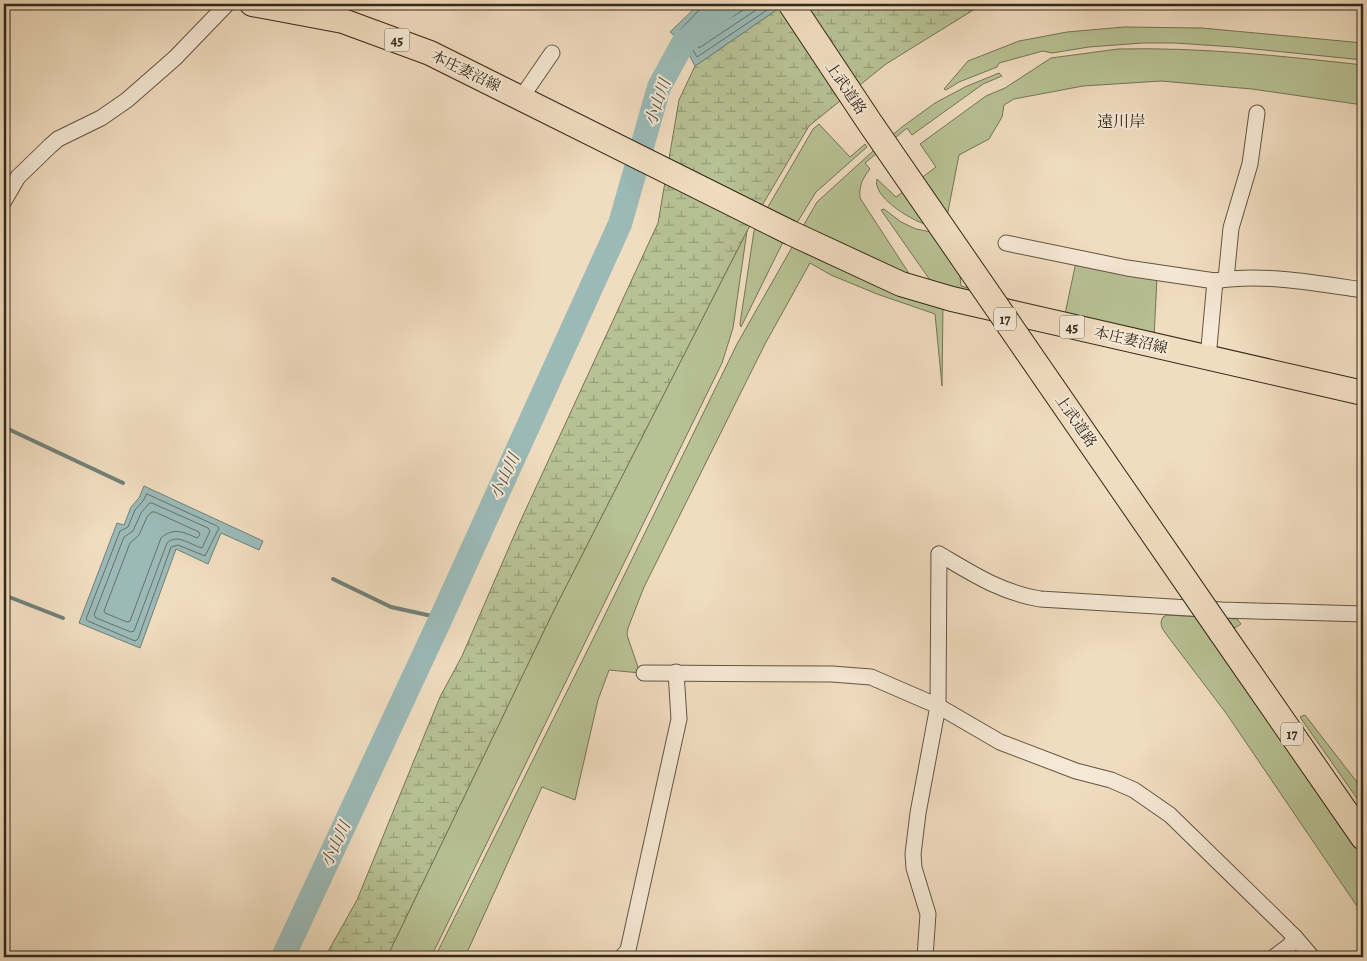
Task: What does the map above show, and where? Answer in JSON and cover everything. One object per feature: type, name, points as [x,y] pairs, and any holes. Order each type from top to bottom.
[{"type":"highway","name":"上武道路","points":[[791,4],[881,139],[1363,837]]},
{"type":"main road","name":"本庄妻沼線","points":[[252,4],[343,21],[430,53],[791,234],[900,284],[925,292],[1363,393]]},
{"type":"street","points":[[4,201],[18,177],[50,146],[58,139],[101,118],[127,100],[175,58],[227,4]]},
{"type":"street","points":[[527,100],[552,53]]},
{"type":"street","points":[[1208,358],[1220,280],[1231,228],[1250,164],[1256,113]]},
{"type":"street","points":[[1006,243],[1127,268],[1220,280],[1292,279],[1363,290]]},
{"type":"street","points":[[925,957],[928,914],[914,868],[913,854],[918,813],[938,706],[939,554],[993,585],[1022,596],[1040,599],[1222,610],[1363,614]]},
{"type":"street","points":[[622,957],[628,950],[680,719],[676,672]]},
{"type":"street","points":[[644,673],[832,674],[871,677],[938,706],[1000,742],[1076,771],[1111,780],[1140,794],[1170,815],[1295,937],[1312,957]]},
{"type":"street","points":[[1274,957],[1290,945],[1295,937]]},
{"type":"green space","points":[[785,4],[983,4],[886,64],[809,126],[747,231],[554,610],[387,957],[325,957],[357,900],[440,697],[462,656],[520,522],[658,223],[679,100],[695,66]]},
{"type":"green space","points":[[1124,27],[1202,28],[1363,43],[1363,60],[1234,47],[1142,43],[1089,47],[1052,53],[1043,51],[999,63],[997,67],[959,82],[946,90],[944,89],[968,61],[1019,41],[1067,32]]},
{"type":"green space","points":[[1118,49],[1179,49],[1272,55],[1363,65],[1363,105],[1252,89],[1161,81],[1083,86],[1014,99],[1004,105],[1002,117],[989,139],[959,155],[945,227],[922,223],[908,216],[892,206],[880,192],[877,186],[877,179],[896,197],[936,167],[920,144],[986,96],[1005,88],[1051,58]]},
{"type":"green space","points":[[999,73],[1002,76],[983,84],[912,135],[907,128],[865,163],[870,169],[862,183],[860,198],[912,278],[802,228],[817,202],[902,127],[935,103],[965,87]]},
{"type":"green space","points":[[819,124],[850,157],[865,144],[867,147],[816,192],[795,226],[785,238],[741,327],[754,231],[813,129]]},
{"type":"green space","points":[[884,209],[901,222],[916,229],[956,237],[961,286],[1065,314],[1076,262],[1157,277],[1154,338],[939,289],[930,280],[881,210]]},
{"type":"green space","points":[[747,231],[733,328],[722,363],[431,957],[387,957],[554,610]]},
{"type":"green space","points":[[795,242],[943,305],[942,386],[935,314],[877,294],[831,275],[810,263],[765,344],[644,587],[627,635],[640,673],[609,670],[598,700],[575,800],[542,787],[465,957],[435,957],[737,344]]},
{"type":"green space","points":[[1167,615],[1237,619],[1241,624],[1235,628],[1229,621],[1211,633],[1363,856],[1363,915],[1226,713],[1165,632],[1161,622],[1163,617]]},
{"type":"green space","points":[[1305,715],[1363,790],[1363,807],[1300,717]]},
{"type":"water","points":[[699,4],[785,4],[695,66],[683,43],[670,32]]},
{"type":"water","points":[[144,486],[263,541],[259,550],[221,533],[208,564],[176,549],[140,648],[79,623],[117,523],[124,525],[131,507],[139,498]]},
{"type":"waterway","name":"小山川","points":[[283,957],[441,618],[620,224],[659,87],[683,43],[729,4]]},
{"type":"waterway","points":[[4,427],[123,483]]},
{"type":"waterway","points":[[333,579],[391,607],[441,618]]},
{"type":"waterway","points":[[4,595],[63,618]]},
{"type":"district","name":"遠川岸","points":[[1121,121]]}]
